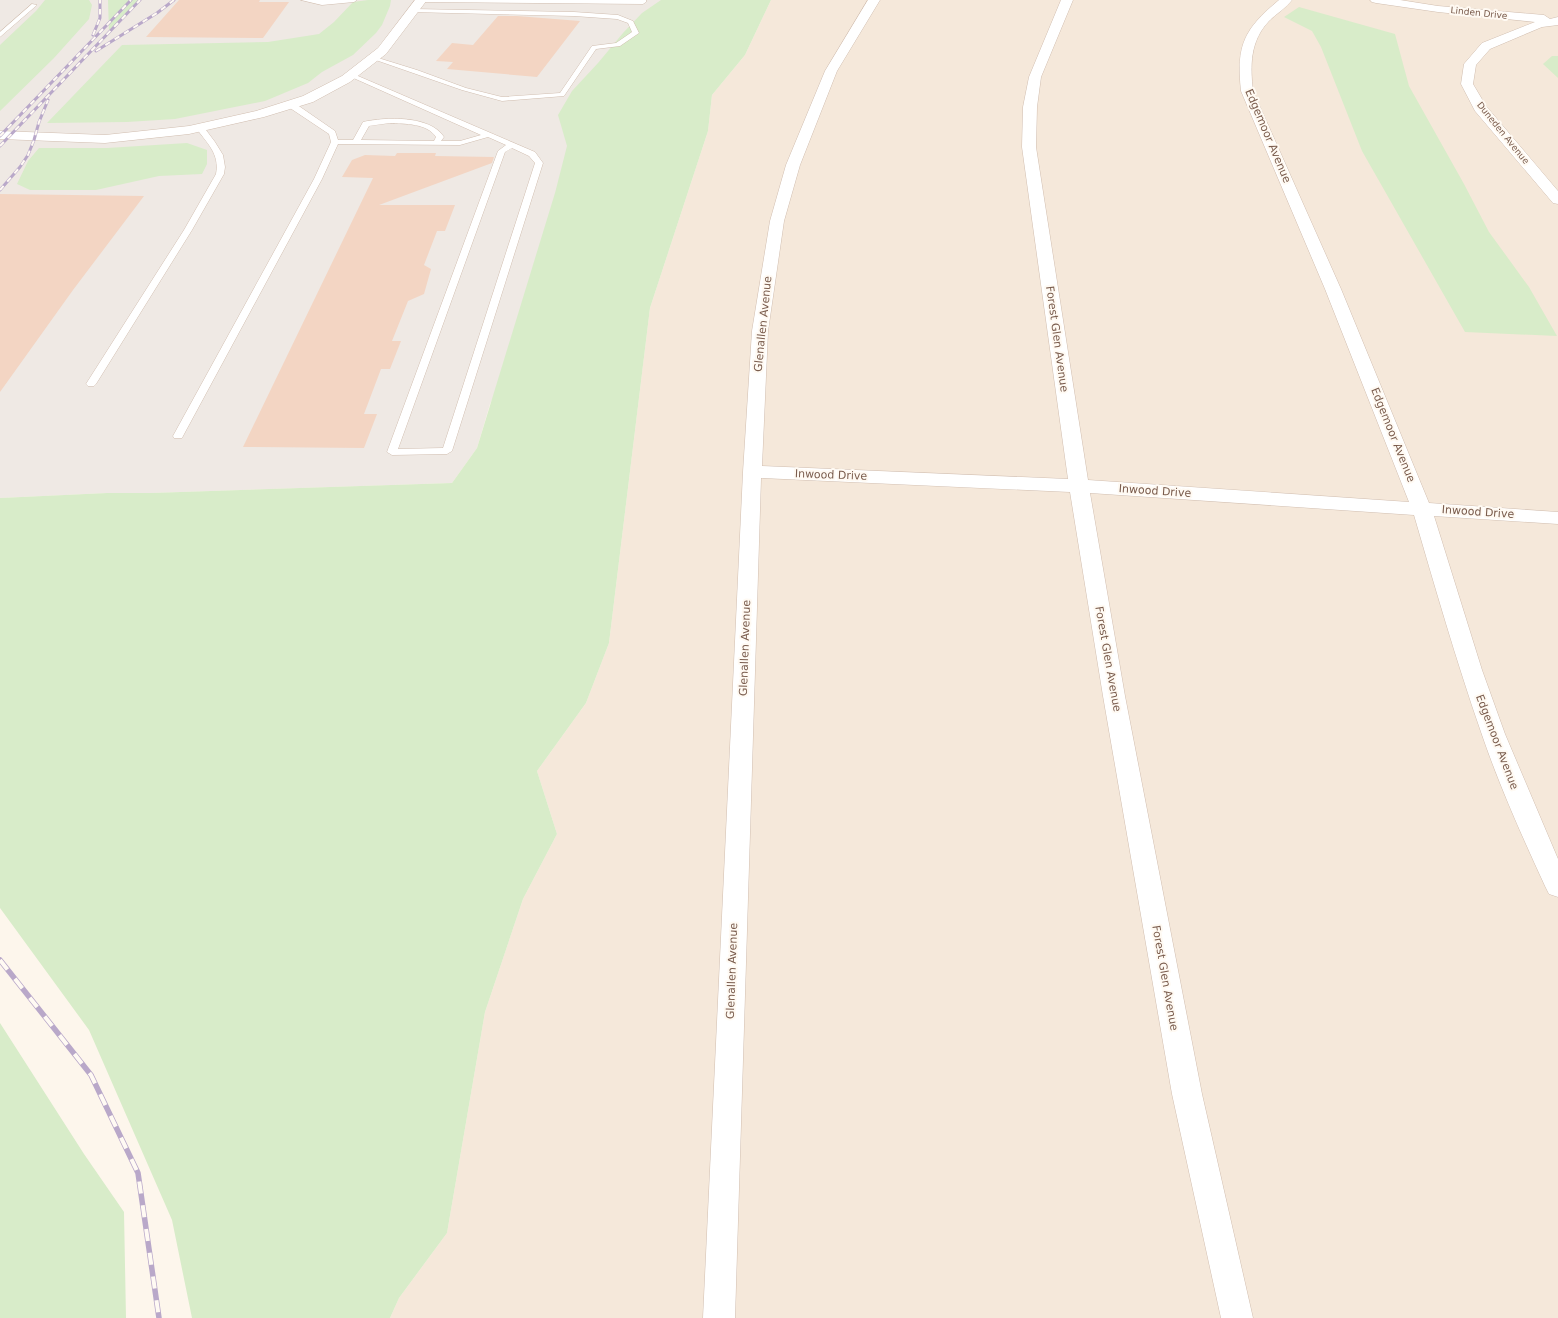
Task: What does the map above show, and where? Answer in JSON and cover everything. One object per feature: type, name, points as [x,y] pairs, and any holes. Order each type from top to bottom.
[{"type":"street","name":"Glenallen Avenue","points":[[719,1318],[752,472],[760,331],[777,221],[793,165],[831,71],[874,0]]},
{"type":"street","name":"Forest Glen Avenue","points":[[1067,0],[1036,77],[1030,107],[1029,147],[1079,486],[1114,696],[1185,1086],[1237,1318]]},
{"type":"street","name":"Edgemoor Avenue","points":[[1286,0],[1272,11],[1250,37],[1245,55],[1244,70],[1247,91],[1330,281],[1422,508],[1471,670],[1493,734],[1532,830],[1558,886]]},
{"type":"street","name":"Linden Drive","points":[[1376,0],[1438,9],[1558,20]]},
{"type":"street","points":[[0,135],[105,139],[189,130],[259,114],[308,99],[351,75],[382,51],[418,4]]},
{"type":"street","name":"Duneden Avenue","points":[[1558,20],[1539,24],[1486,46],[1470,64],[1467,84],[1480,108],[1558,200]]},
{"type":"street","name":"Inwood Drive","points":[[752,472],[1079,486],[1558,518]]},
{"type":"lane","points":[[304,0],[322,3],[354,0]]},
{"type":"lane","points":[[418,4],[643,2],[643,0]]},
{"type":"lane","points":[[0,36],[34,4]]},
{"type":"lane","points":[[373,58],[415,71],[464,89],[502,99],[562,95],[594,48],[618,45],[636,33],[632,22],[618,17],[418,4]]},
{"type":"lane","points":[[351,75],[532,154],[539,163],[447,451],[392,452],[502,151],[511,145]]},
{"type":"lane","points":[[178,436],[318,179],[336,142],[332,133],[290,104]]},
{"type":"lane","points":[[356,142],[366,124],[399,122],[418,123],[433,128],[440,137],[436,143]]},
{"type":"lane","points":[[91,384],[188,230],[220,174],[222,167],[221,159],[216,147],[200,128]]},
{"type":"lane","points":[[336,142],[460,143],[487,135]]},
{"type":"shaded area","points":[[0,0],[689,0],[490,404],[477,448],[452,483],[151,493],[107,493],[0,498]]},
{"type":"shaded area","points":[[771,0],[1558,0],[1558,1318],[390,1318],[399,1298],[447,1233],[485,1012],[523,899],[557,834],[537,771],[586,703],[609,643],[650,308],[708,131],[712,95],[745,55]]},
{"type":"green space","points":[[45,0],[89,0],[92,5],[89,19],[54,58],[0,111],[0,45],[36,11]]},
{"type":"green space","points":[[108,0],[140,0],[109,33]]},
{"type":"green space","points":[[368,0],[391,0],[382,25],[376,33],[353,55],[322,72],[308,83],[265,101],[175,119],[127,122],[47,123],[122,45],[268,42],[319,34],[334,22],[353,2]]},
{"type":"green space","points":[[661,0],[771,0],[745,55],[712,95],[708,131],[650,308],[609,643],[586,703],[537,771],[557,834],[523,899],[485,1012],[447,1233],[399,1298],[390,1318],[192,1318],[172,1220],[89,1030],[0,908],[0,498],[107,493],[151,493],[452,483],[477,448],[555,193],[567,146],[558,115],[572,91],[623,33],[642,13]]},
{"type":"green space","points":[[1299,7],[1395,34],[1409,86],[1489,232],[1529,287],[1557,336],[1465,332],[1362,151],[1321,47],[1312,31],[1284,17]]},
{"type":"green space","points":[[1552,56],[1558,56],[1558,78],[1543,64]]},
{"type":"green space","points":[[187,143],[207,150],[207,164],[202,174],[159,176],[96,190],[30,190],[17,184],[28,161],[39,148],[107,148]]},
{"type":"green space","points":[[0,1023],[84,1154],[124,1212],[126,1318],[0,1318]]},
{"type":"building","points":[[179,0],[260,0],[259,2],[289,2],[263,38],[146,37]]},
{"type":"building","points":[[498,16],[580,21],[537,77],[447,69],[453,62],[436,61],[452,43],[473,45]]},
{"type":"building","points":[[397,153],[436,153],[435,156],[494,157],[492,163],[379,205],[455,205],[445,231],[437,231],[424,265],[431,269],[424,294],[408,301],[392,341],[401,341],[390,369],[381,369],[364,414],[377,414],[364,448],[243,447],[373,178],[342,177],[352,160],[365,155],[395,156]]},
{"type":"building","points":[[0,194],[144,196],[73,290],[0,392]]},
{"type":"railway","points":[[93,35],[100,18],[100,0]]},
{"type":"railway","points":[[0,136],[131,0]]},
{"type":"railway","points":[[0,146],[140,0]]},
{"type":"railway","points":[[96,51],[157,13],[174,0]]},
{"type":"railway","points":[[0,190],[20,167],[28,155],[48,100]]},
{"type":"railway","points":[[0,960],[91,1075],[138,1173],[159,1318]]}]
